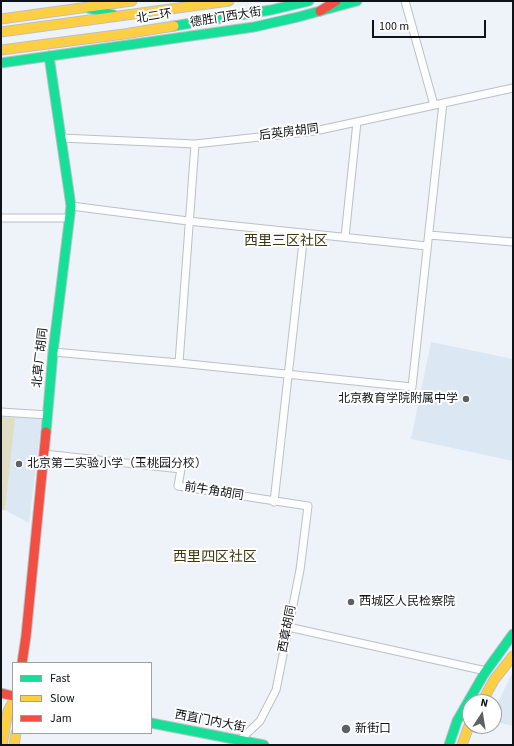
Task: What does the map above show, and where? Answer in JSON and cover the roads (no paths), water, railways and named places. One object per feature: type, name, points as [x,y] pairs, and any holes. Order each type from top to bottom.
[{"type":"main road","points":[[1,19],[132,1]]},
{"type":"main road","name":"北二环","points":[[1,32],[229,1]]},
{"type":"main road","name":"北二环","points":[[1,50],[124,34],[271,10],[309,1]]},
{"type":"main road","points":[[320,11],[336,1]]},
{"type":"main road","name":"德胜门西大街","points":[[1,63],[254,27],[357,1]]},
{"type":"main road","points":[[88,8],[119,17]]},
{"type":"main road","name":"北草厂胡同","points":[[22,662],[48,415],[53,352],[71,206],[49,56]]},
{"type":"main road","points":[[449,745],[457,721],[486,671],[513,634]]},
{"type":"main road","points":[[486,694],[494,680],[513,656]]},
{"type":"main road","points":[[1,693],[12,696]]},
{"type":"main road","points":[[2,745],[8,711],[12,704]]},
{"type":"main road","name":"西直门内大街","points":[[152,723],[264,745]]},
{"type":"main road","points":[[14,745],[16,734]]},
{"type":"main road","points":[[462,745],[466,734]]},
{"type":"street","points":[[405,1],[434,105]]},
{"type":"street","name":"后英房胡同","points":[[61,138],[195,144],[315,131],[513,88]]},
{"type":"street","points":[[53,352],[412,387],[442,103]]},
{"type":"street","points":[[345,237],[357,122]]},
{"type":"street","points":[[179,364],[188,221],[195,144]]},
{"type":"street","points":[[71,206],[188,221],[427,246]]},
{"type":"street","points":[[1,218],[70,218]]},
{"type":"street","points":[[274,502],[304,233]]},
{"type":"street","points":[[428,235],[513,242]]},
{"type":"street","points":[[1,412],[48,415]]},
{"type":"street","name":"前牛角胡同","points":[[44,454],[181,469],[178,486],[274,502],[308,506]]},
{"type":"street","name":"西章胡同","points":[[240,740],[260,721],[276,690],[300,570],[308,506]]},
{"type":"street","points":[[288,627],[486,671]]},
{"type":"place","name":"北京教育学院附属中学","points":[[466,399]]},
{"type":"place","name":"北京第二实验小学（玉桃园分校）","points":[[19,464]]},
{"type":"place","name":"西城区人民检察院","points":[[351,602]]},
{"type":"place","name":"新街口","points":[[346,729]]},
{"type":"district","name":"西里三区社区","points":[[286,242]]},
{"type":"district","name":"西里四区社区","points":[[215,558]]}]
